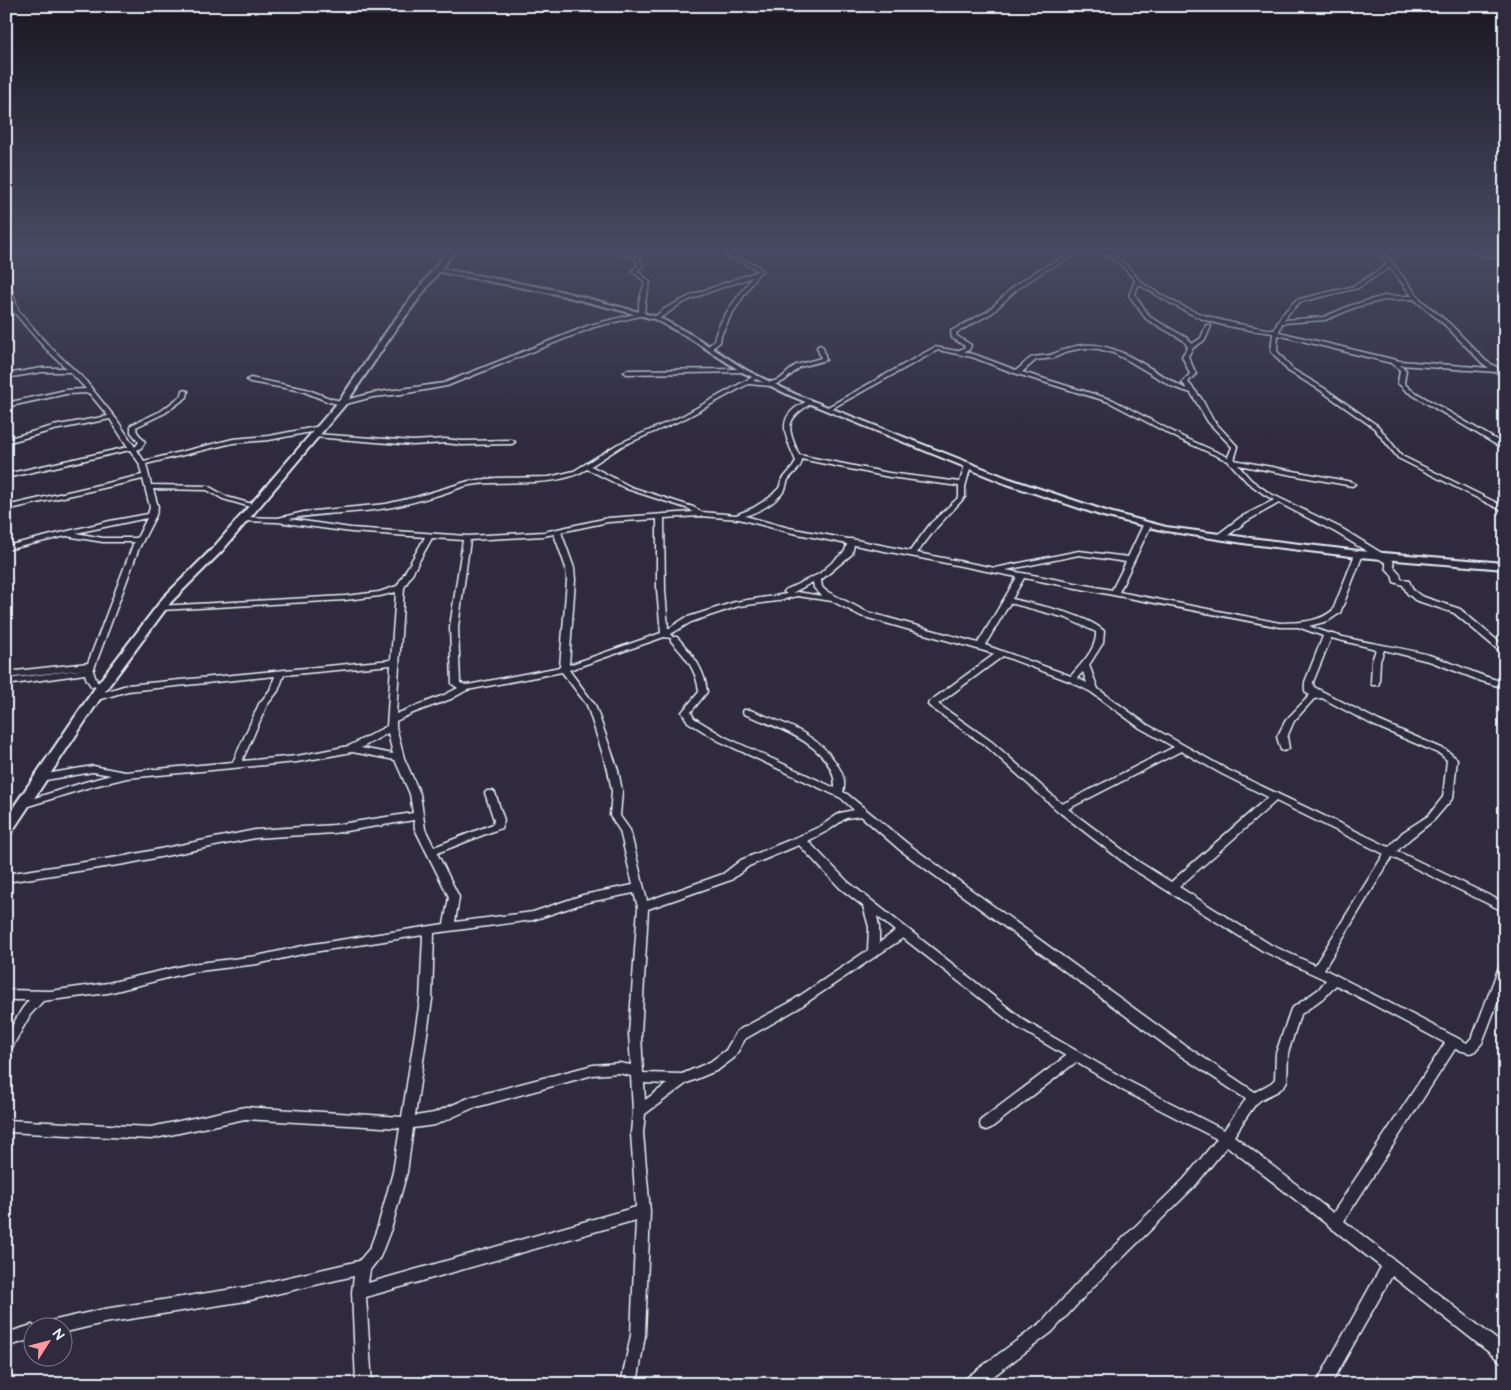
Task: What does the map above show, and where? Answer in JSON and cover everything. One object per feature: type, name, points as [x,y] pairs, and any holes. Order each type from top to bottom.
[{"type":"main road","points":[[6,829],[104,683],[161,608],[183,583],[218,549],[318,432],[342,403],[405,315]]},
{"type":"street","points":[[19,315],[112,417],[142,463],[146,476],[154,507],[152,516],[140,540],[90,668],[91,680],[94,684],[104,683],[127,688]]},
{"type":"street","points":[[250,380],[304,390],[331,401],[342,403],[373,395],[402,392],[453,382],[592,326],[638,315]]},
{"type":"street","points":[[645,315],[656,318],[709,348],[744,372],[769,385],[1054,498],[1147,525],[1220,537],[1359,554],[1505,566]]},
{"type":"street","points":[[656,318],[660,315]]},
{"type":"street","points":[[709,348],[717,342],[718,330],[726,323],[730,315]]},
{"type":"street","points":[[959,352],[967,349],[968,346],[954,337],[953,332],[985,315]]},
{"type":"street","points":[[1146,315],[1185,339],[1191,346]]},
{"type":"street","points":[[1198,315],[1230,325],[1274,332],[1406,364],[1435,364],[1496,370]]},
{"type":"street","points":[[1287,315],[1274,332],[1274,351],[1290,370],[1322,389],[1376,427],[1400,456],[1505,510]]},
{"type":"street","points":[[1281,322],[1325,318],[1333,315]]},
{"type":"street","points":[[1436,315],[1484,362],[1505,375]]},
{"type":"street","points":[[1203,317],[1208,326]]},
{"type":"street","points":[[1208,326],[1230,325]]},
{"type":"street","points":[[1185,383],[1193,374],[1185,356],[1191,346],[1203,339],[1208,326]]},
{"type":"street","points":[[1020,372],[1034,359],[1050,357],[1067,350],[1086,346],[1112,351],[1144,366],[1176,387],[1195,394]]},
{"type":"street","points":[[747,382],[769,385],[784,379],[798,366],[824,359],[820,347]]},
{"type":"street","points":[[827,409],[931,350],[941,348],[959,352],[1111,401],[1181,438],[1232,461],[1352,484]]},
{"type":"street","points":[[1389,360],[1403,370],[1401,383],[1408,390],[1505,448]]},
{"type":"street","points":[[6,376],[42,370],[71,370]]},
{"type":"street","points":[[627,372],[744,372]]},
{"type":"street","points":[[1157,376],[1185,383],[1195,394],[1210,421],[1235,447],[1232,461]]},
{"type":"street","points":[[277,520],[304,514],[386,506],[418,499],[469,483],[557,478],[576,473],[620,445],[677,420],[756,377]]},
{"type":"street","points":[[6,405],[66,392],[90,391]]},
{"type":"street","points":[[6,476],[140,447],[142,442],[134,432],[133,426],[163,412],[182,399],[186,394],[185,391]]},
{"type":"street","points":[[738,517],[758,509],[781,491],[785,480],[797,468],[799,461],[785,428],[787,420],[810,402]]},
{"type":"street","points":[[6,442],[53,428],[112,417]]},
{"type":"street","points":[[142,463],[233,441],[318,432],[413,443],[446,441],[462,443],[512,442]]},
{"type":"street","points":[[797,456],[888,476],[963,484]]},
{"type":"street","points":[[1232,461],[1249,481],[1279,500],[1338,530],[1390,562],[1390,568],[1396,574],[1397,580],[1406,583],[1415,596],[1457,611],[1505,651]]},
{"type":"street","points":[[913,553],[934,525],[962,498],[963,484],[968,465]]},
{"type":"street","points":[[588,467],[621,485],[696,510],[700,514]]},
{"type":"street","points":[[6,508],[146,476]]},
{"type":"street","points":[[149,487],[208,488],[225,498],[254,506]]},
{"type":"street","points":[[1220,537],[1244,519],[1279,500]]},
{"type":"street","points":[[758,509],[764,523]]},
{"type":"street","points":[[242,519],[277,520],[343,529],[467,538],[558,532],[608,520],[700,514],[738,517],[788,530],[1268,623],[1298,624],[1326,619],[1337,611],[1359,554]]},
{"type":"street","points":[[6,548],[152,516]]},
{"type":"street","points":[[660,516],[662,554],[661,615],[665,634],[674,639],[691,656],[703,678],[703,692],[687,709],[688,716],[722,739],[841,795],[864,812],[904,847],[1071,967],[1179,1048],[1254,1098]]},
{"type":"street","points":[[1115,592],[1147,525]]},
{"type":"street","points":[[558,532],[570,568],[567,601],[567,646],[562,663],[564,669],[593,712],[616,784],[615,816],[625,830],[643,907],[635,1034],[639,1112],[637,1133],[642,1212],[638,1335],[629,1384]]},
{"type":"street","points":[[65,534],[102,540],[140,540]]},
{"type":"street","points":[[428,536],[400,588],[391,723],[399,758],[415,794],[420,829],[433,851],[454,896],[449,927]]},
{"type":"street","points":[[465,688],[456,684],[454,627],[467,538]]},
{"type":"street","points":[[770,600],[796,589],[818,576],[849,552],[851,541]]},
{"type":"street","points":[[996,570],[1079,553],[1130,560]]},
{"type":"street","points":[[980,646],[1022,575]]},
{"type":"street","points":[[818,576],[818,588],[832,599]]},
{"type":"street","points":[[161,608],[345,598],[380,594],[400,588]]},
{"type":"street","points":[[352,749],[409,710],[448,698],[465,688],[564,669],[665,634],[688,620],[704,614],[738,604],[803,594],[832,599],[890,623],[980,646],[1072,679],[1094,690],[1122,713],[1274,797],[1505,908]]},
{"type":"street","points":[[1008,600],[1048,611],[1089,625],[1100,631],[1100,639],[1085,665],[1072,679]]},
{"type":"street","points":[[1298,624],[1328,635],[1380,648],[1424,656],[1478,678],[1505,685]]},
{"type":"street","points":[[674,639],[677,628]]},
{"type":"street","points":[[1311,697],[1308,687],[1328,635]]},
{"type":"street","points":[[1375,683],[1376,661],[1380,648]]},
{"type":"street","points":[[1002,653],[932,704],[989,744],[1062,809],[1134,865],[1267,948],[1334,979],[1452,1042],[1470,1048],[1478,1039],[1505,967]]},
{"type":"street","points":[[94,698],[127,688],[394,662]]},
{"type":"street","points":[[1085,665],[1094,690]]},
{"type":"street","points":[[6,675],[90,668]]},
{"type":"street","points":[[6,682],[90,668]]},
{"type":"street","points":[[236,765],[260,710],[274,690],[281,672]]},
{"type":"street","points":[[1308,687],[1376,723],[1443,752],[1452,759],[1448,798],[1431,818],[1407,835],[1390,852],[1316,971]]},
{"type":"street","points":[[1284,748],[1282,737],[1290,720],[1311,697],[1322,695]]},
{"type":"street","points":[[747,712],[802,736],[831,760],[839,778],[843,816]]},
{"type":"street","points":[[1062,809],[1181,747]]},
{"type":"street","points":[[22,805],[88,784],[126,775],[297,758],[352,749],[399,758]]},
{"type":"street","points":[[40,778],[93,769],[126,775]]},
{"type":"street","points":[[433,851],[497,826],[499,820],[490,793]]},
{"type":"street","points":[[1171,888],[1274,797]]},
{"type":"street","points":[[643,907],[727,877],[745,863],[801,840],[843,816],[864,812]]},
{"type":"street","points":[[6,878],[124,860],[255,834],[334,829],[417,816]]},
{"type":"street","points":[[801,840],[838,879],[868,904],[1022,1024],[1074,1057],[1178,1114],[1226,1137],[1505,1356]]},
{"type":"street","points":[[6,994],[39,997],[108,988],[191,968],[248,962],[307,949],[533,916],[584,899],[639,888]]},
{"type":"street","points":[[868,904],[874,927],[873,952]]},
{"type":"street","points":[[364,1384],[359,1292],[363,1267],[375,1252],[385,1226],[400,1172],[426,1000],[429,930]]},
{"type":"street","points":[[639,1112],[683,1079],[714,1066],[730,1054],[741,1036],[793,1006],[903,932]]},
{"type":"street","points":[[970,1384],[1047,1327],[1088,1282],[1189,1183],[1254,1098],[1275,1087],[1281,1081],[1282,1053],[1296,1012],[1322,992],[1334,979]]},
{"type":"street","points":[[6,1047],[26,1012],[39,997]]},
{"type":"street","points":[[1335,1222],[1452,1042]]},
{"type":"street","points":[[986,1124],[1074,1057]]},
{"type":"street","points":[[6,1126],[151,1133],[245,1112],[407,1123],[435,1119],[471,1103],[593,1070],[613,1068],[637,1075],[683,1079]]},
{"type":"street","points":[[359,1292],[444,1270],[543,1238],[642,1212]]},
{"type":"street","points":[[1323,1384],[1390,1265]]},
{"type":"street","points":[[72,1323],[104,1316],[246,1294],[363,1267]]},
{"type":"street","points":[[6,1340],[22,1335]]}]
